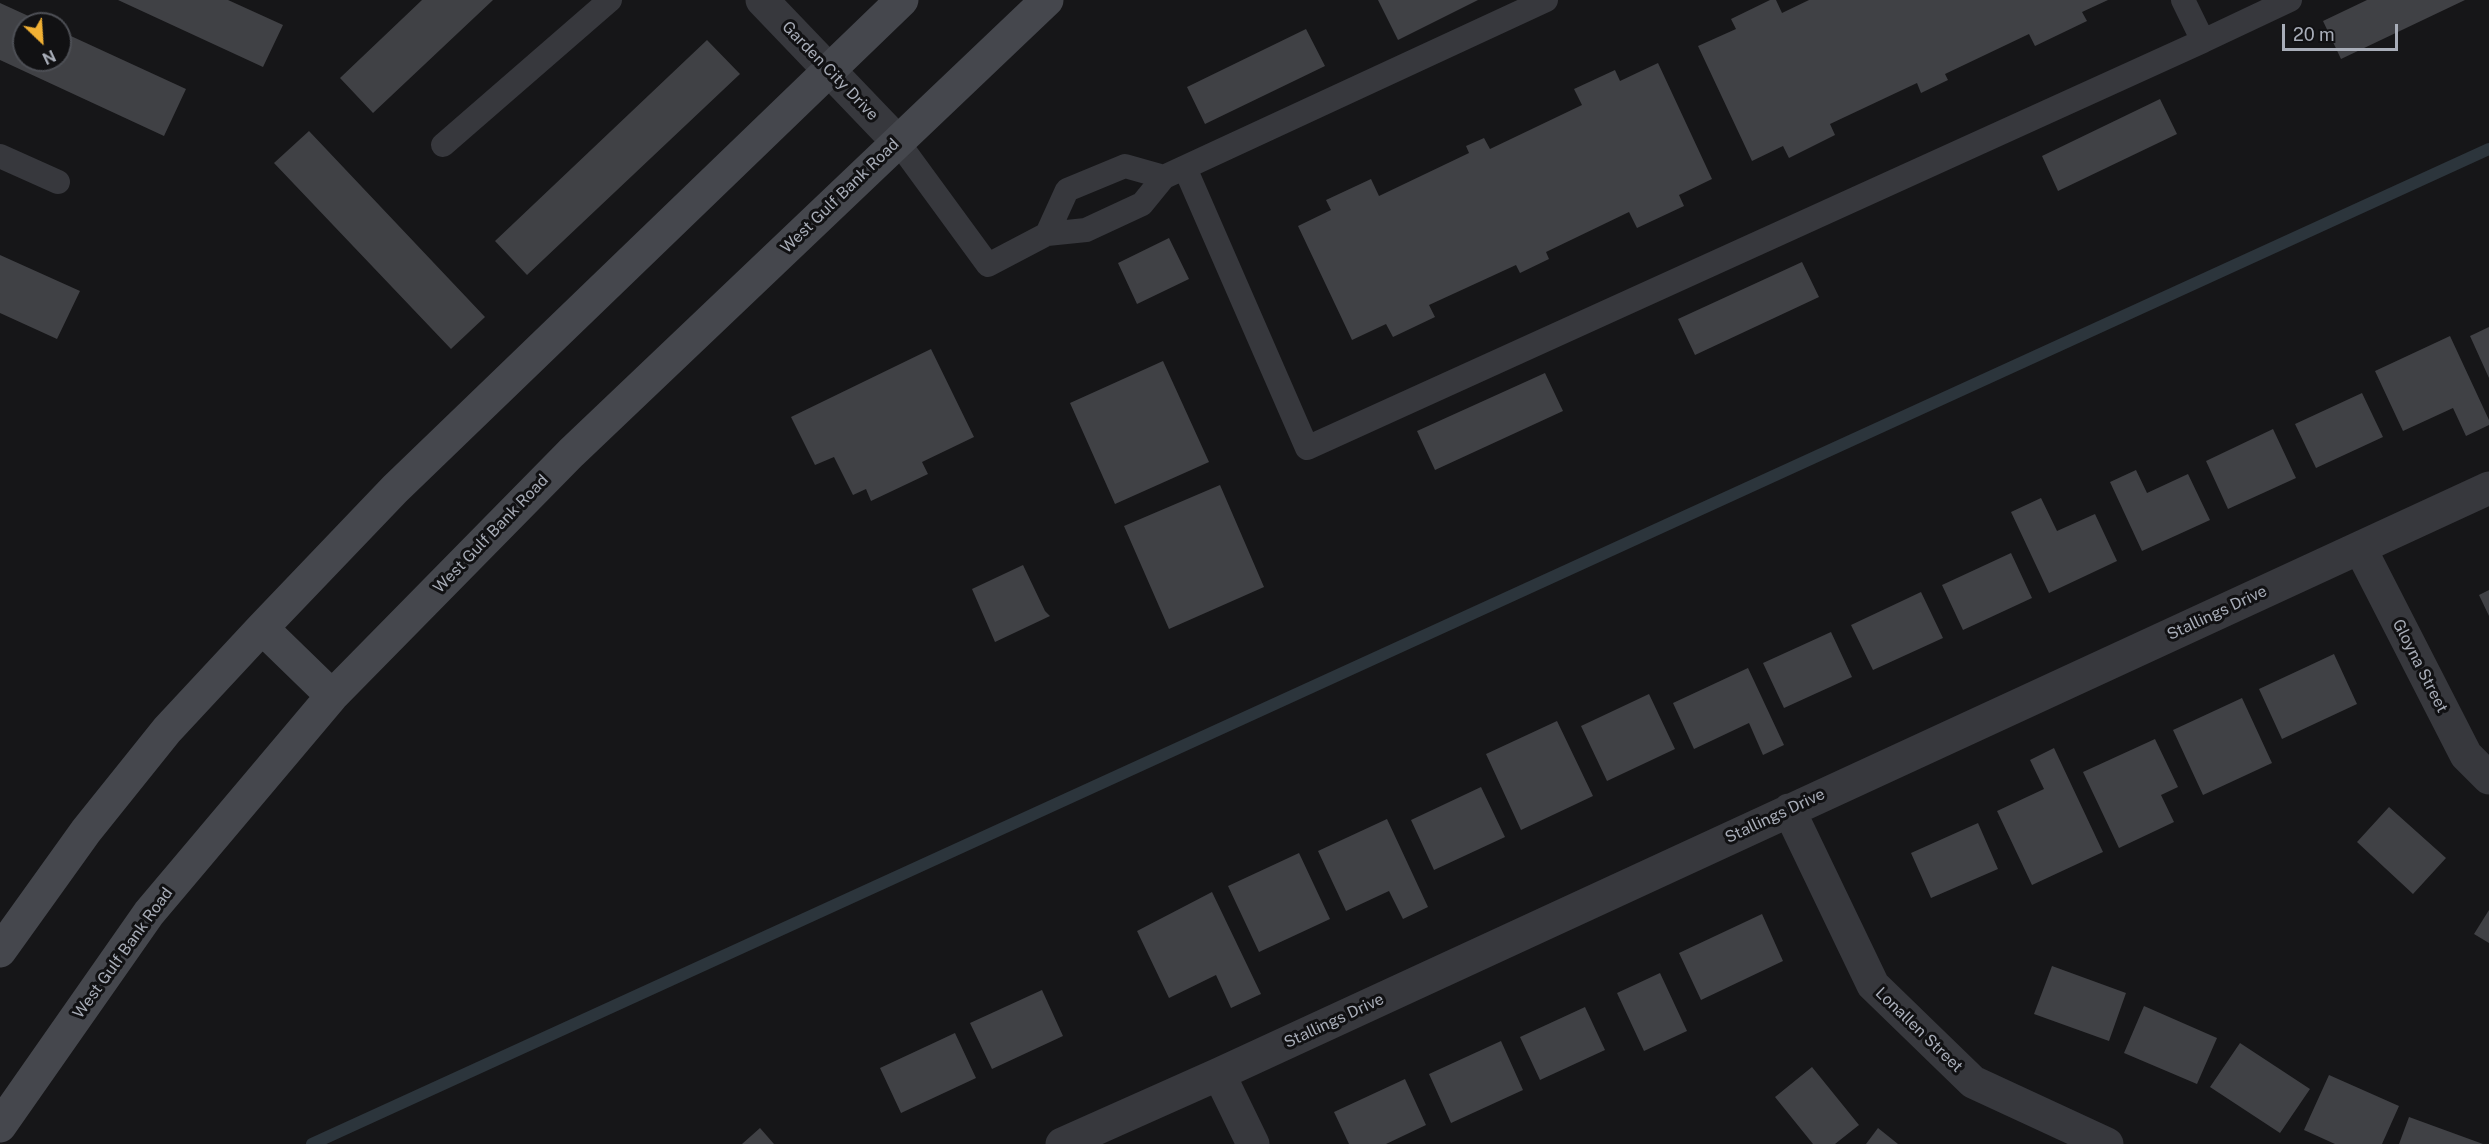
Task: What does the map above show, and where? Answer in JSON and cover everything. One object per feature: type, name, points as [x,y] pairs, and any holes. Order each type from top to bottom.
[{"type":"main road","points":[[2,945],[86,831],[167,730],[262,627],[396,489],[902,0]]},
{"type":"main road","name":"West Gulf Bank Road","points":[[0,1126],[149,913],[332,696],[571,453],[1047,0]]},
{"type":"main road","points":[[262,627],[332,696]]},
{"type":"street","name":"Garden City Drive","points":[[762,0],[898,142]]},
{"type":"street","name":"Stallings Drive","points":[[1062,1144],[1219,1074],[2489,489]]},
{"type":"street","name":"Gloyna Street","points":[[2360,548],[2466,754],[2489,778]]},
{"type":"street","name":"Lonallen Street","points":[[1789,810],[1873,985],[1972,1082],[2107,1144]]},
{"type":"street","points":[[1219,1074],[1253,1144]]},
{"type":"lane","points":[[443,145],[610,0]]},
{"type":"lane","points":[[898,142],[988,265],[1047,234],[1086,230],[1142,204],[1174,172],[1546,0]]},
{"type":"lane","points":[[2183,0],[2203,41]]},
{"type":"lane","points":[[1174,172],[1307,448],[2290,0]]},
{"type":"lane","points":[[0,156],[58,182]]},
{"type":"lane","points":[[1047,234],[1067,190],[1125,166],[1174,172]]},
{"type":"building","points":[[118,0],[228,0],[283,25],[263,67]]},
{"type":"building","points":[[422,0],[493,0],[373,113],[340,78]]},
{"type":"building","points":[[1378,0],[1478,0],[1398,40]]},
{"type":"building","points":[[1770,0],[1776,0],[1782,13],[1809,0],[2108,0],[2082,12],[2087,21],[2035,46],[2029,34],[1945,74],[1948,80],[1921,93],[1917,83],[1830,124],[1835,135],[1789,158],[1783,146],[1752,161],[1698,46],[1736,29],[1731,19]]},
{"type":"building","points":[[2367,0],[2465,0],[2341,59],[2323,21]]},
{"type":"building","points":[[0,3],[20,12],[12,12],[12,66],[0,60]]},
{"type":"building","points":[[1306,29],[1325,66],[1205,124],[1187,87]]},
{"type":"building","points":[[72,37],[186,89],[164,136],[26,72],[72,72]]},
{"type":"building","points":[[707,40],[740,74],[527,275],[495,241]]},
{"type":"building","points":[[1658,63],[1712,179],[1679,195],[1684,206],[1637,228],[1629,212],[1546,252],[1549,259],[1520,273],[1516,265],[1429,305],[1435,317],[1393,337],[1386,324],[1352,340],[1298,226],[1331,210],[1326,200],[1371,179],[1379,196],[1469,153],[1466,146],[1484,138],[1490,149],[1582,105],[1574,89],[1615,70],[1620,81]]},
{"type":"building","points":[[2160,99],[2177,134],[2058,191],[2042,156]]},
{"type":"building","points":[[309,131],[485,317],[451,349],[274,163]]},
{"type":"building","points":[[1169,238],[1189,279],[1137,304],[1118,263]]},
{"type":"building","points":[[0,255],[80,291],[57,339],[0,313]]},
{"type":"building","points":[[1802,262],[1819,297],[1695,355],[1678,319]]},
{"type":"building","points":[[2489,327],[2489,378],[2470,336]]},
{"type":"building","points":[[2450,336],[2489,420],[2489,425],[2466,436],[2453,408],[2403,431],[2375,371]]},
{"type":"building","points":[[931,349],[974,437],[922,462],[928,474],[871,501],[866,489],[853,495],[834,457],[815,465],[791,417]]},
{"type":"building","points":[[1163,361],[1209,462],[1115,504],[1070,403]]},
{"type":"building","points":[[1545,373],[1563,411],[1435,470],[1417,431]]},
{"type":"building","points":[[2362,393],[2383,437],[2316,468],[2295,424]]},
{"type":"building","points":[[2273,429],[2296,478],[2228,509],[2206,461]]},
{"type":"building","points":[[2136,470],[2147,493],[2188,474],[2210,520],[2142,551],[2110,482]]},
{"type":"building","points":[[1220,485],[1264,587],[1169,629],[1124,526]]},
{"type":"building","points":[[2041,498],[2057,531],[2095,514],[2117,561],[2049,593],[2011,512]]},
{"type":"building","points":[[2011,553],[2032,598],[1963,630],[1942,585]]},
{"type":"building","points":[[1023,565],[1045,611],[1050,616],[995,642],[972,589]]},
{"type":"building","points":[[2489,590],[2489,616],[2479,595]]},
{"type":"building","points":[[1921,592],[1943,638],[1873,670],[1851,625]]},
{"type":"building","points":[[1831,632],[1852,677],[1784,708],[1763,663]]},
{"type":"building","points":[[2334,654],[2357,704],[2282,739],[2259,689]]},
{"type":"building","points":[[1748,668],[1784,745],[1763,755],[1749,723],[1694,749],[1673,703]]},
{"type":"building","points":[[1649,694],[1675,749],[1607,781],[1581,726]]},
{"type":"building","points":[[2242,698],[2272,763],[2203,795],[2173,730]]},
{"type":"building","points":[[1557,721],[1593,796],[1521,830],[1486,754]]},
{"type":"building","points":[[2155,739],[2178,787],[2161,795],[2174,822],[2119,848],[2083,772]]},
{"type":"building","points":[[2054,748],[2103,852],[2032,885],[1997,811],[2044,789],[2030,760]]},
{"type":"building","points":[[1481,787],[1505,837],[1434,870],[1411,820]]},
{"type":"building","points":[[2389,807],[2446,858],[2413,894],[2357,842]]},
{"type":"building","points":[[1387,819],[1428,907],[1403,919],[1389,891],[1346,911],[1318,851]]},
{"type":"building","points":[[1978,823],[1998,869],[1931,898],[1911,853]]},
{"type":"building","points":[[1299,853],[1330,919],[1259,952],[1228,886]]},
{"type":"building","points":[[1212,892],[1261,994],[1231,1008],[1216,975],[1169,998],[1137,931]]},
{"type":"building","points":[[2489,910],[2489,943],[2474,934]]},
{"type":"building","points":[[1762,914],[1783,961],[1701,1000],[1679,953]]},
{"type":"building","points":[[2052,966],[2126,993],[2109,1041],[2034,1014]]},
{"type":"building","points":[[1660,973],[1687,1031],[1644,1051],[1617,993]]},
{"type":"building","points":[[1042,990],[1063,1036],[992,1069],[970,1023]]},
{"type":"building","points":[[2144,1006],[2217,1038],[2197,1084],[2124,1053]]},
{"type":"building","points":[[1585,1007],[1605,1050],[1540,1080],[1520,1037]]},
{"type":"building","points":[[955,1033],[976,1078],[901,1113],[880,1068]]},
{"type":"building","points":[[1501,1041],[1523,1090],[1451,1123],[1429,1074]]},
{"type":"building","points":[[2240,1043],[2310,1089],[2280,1133],[2210,1087]]},
{"type":"building","points":[[1812,1067],[1859,1125],[1835,1144],[1813,1144],[1775,1097]]},
{"type":"building","points":[[2329,1075],[2399,1106],[2382,1144],[2335,1144],[2304,1130]]},
{"type":"building","points":[[1405,1079],[1426,1125],[1386,1144],[1349,1144],[1334,1112]]},
{"type":"building","points":[[2409,1117],[2483,1144],[2399,1144]]},
{"type":"building","points":[[760,1128],[774,1144],[742,1144]]},
{"type":"building","points":[[1878,1128],[1898,1144],[1866,1144]]},
{"type":"waterway","points":[[312,1144],[2489,149]]}]
